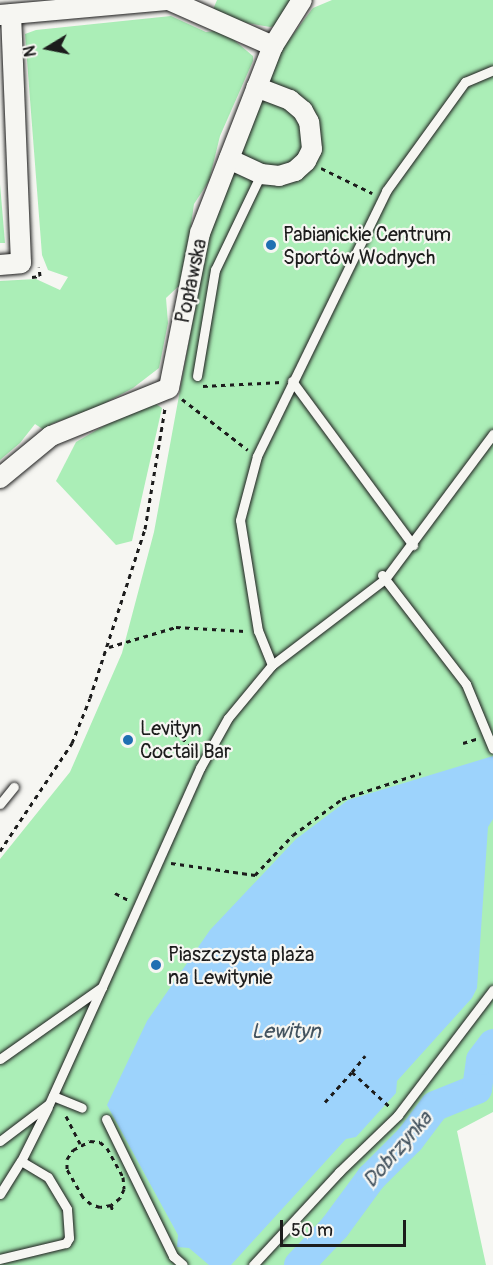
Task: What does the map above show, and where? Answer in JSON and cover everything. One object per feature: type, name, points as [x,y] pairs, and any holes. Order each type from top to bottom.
[{"type":"street","points":[[0,265],[21,263],[5,14],[169,0],[273,46]]},
{"type":"street","name":"Popławska","points":[[169,388],[200,233],[273,46],[302,0]]},
{"type":"street","points":[[229,159],[261,174],[279,176],[295,171],[306,161],[312,149],[312,135],[303,111],[290,100],[256,87]]},
{"type":"street","points":[[0,478],[51,436],[169,388]]},
{"type":"lane","points":[[272,665],[258,631],[240,520],[257,456],[382,198],[465,82],[493,70]]},
{"type":"lane","points":[[197,376],[215,270],[261,174]]},
{"type":"lane","points":[[292,381],[413,545]]},
{"type":"lane","points":[[0,1194],[21,1161],[53,1099],[158,861],[201,768],[228,718],[272,665],[384,577],[413,545],[493,434]]},
{"type":"lane","points":[[384,577],[466,684],[492,746]]},
{"type":"lane","points":[[0,804],[14,787]]},
{"type":"lane","points":[[0,1059],[102,987]]},
{"type":"lane","points":[[253,1265],[339,1172],[398,1115],[493,990]]},
{"type":"lane","points":[[53,1099],[82,1108]]},
{"type":"lane","points":[[0,1141],[53,1099]]},
{"type":"lane","points":[[106,1119],[173,1256],[183,1265]]},
{"type":"lane","points":[[0,1259],[66,1243],[69,1238],[67,1209],[48,1177],[21,1161]]},
{"type":"path","points":[[306,161],[382,198]]},
{"type":"path","points":[[30,277],[40,276],[39,262]]},
{"type":"path","points":[[202,387],[292,381]]},
{"type":"path","points":[[0,851],[72,742],[109,647],[145,529],[169,388],[257,456]]},
{"type":"path","points":[[109,647],[176,627],[258,631]]},
{"type":"path","points":[[174,733],[201,752],[204,745]]},
{"type":"path","points":[[158,861],[255,875],[293,835],[342,799],[421,773]]},
{"type":"path","points":[[325,1102],[365,1056]]},
{"type":"path","points":[[352,1072],[386,1103]]},
{"type":"path","points":[[53,1099],[80,1144]]},
{"type":"path","points":[[100,1142],[116,1162],[124,1189],[120,1198],[111,1205],[100,1207],[90,1204],[83,1197],[67,1169],[67,1159],[80,1144],[100,1142]]},
{"type":"path","points":[[111,1205],[113,1212]]},
{"type":"green space","points":[[217,0],[294,0],[276,26],[270,27],[247,23],[212,12]]},
{"type":"green space","points":[[332,0],[493,0],[493,1112],[457,1131],[486,1265],[0,1265],[0,859],[70,772],[122,653],[154,532],[209,232],[267,69],[313,8]]},
{"type":"green space","points":[[171,16],[206,32],[222,30],[253,56],[253,61],[220,136],[209,181],[194,204],[183,282],[166,298],[168,323],[159,368],[133,388],[96,408],[51,424],[47,432],[35,424],[20,443],[0,460],[0,281],[36,279],[60,290],[68,277],[48,270],[42,255],[25,34],[36,30]]},
{"type":"green space","points":[[0,184],[5,243],[0,243]]},
{"type":"green space","points":[[156,404],[162,408],[132,541],[116,545],[56,481],[76,442],[128,412]]},
{"type":"water","name":"Lewityn","points":[[493,756],[493,819],[488,827],[477,988],[472,998],[397,1081],[396,1093],[356,1137],[346,1139],[231,1265],[209,1265],[189,1248],[177,1247],[178,1235],[107,1105],[147,1021],[210,930],[296,839],[348,800]]},
{"type":"waterway","name":"Dobrzynka","points":[[299,1265],[335,1227],[371,1178],[410,1139],[435,1106],[477,1089],[481,1060],[493,1044]]},
{"type":"place","name":"Pabianickie Centrum Sportów Wodnych","points":[[271,245]]},
{"type":"place","name":"Levityn Coctail Bar","points":[[128,740]]},
{"type":"place","name":"Piaszczysta plaża na Lewitynie","points":[[156,965]]}]
